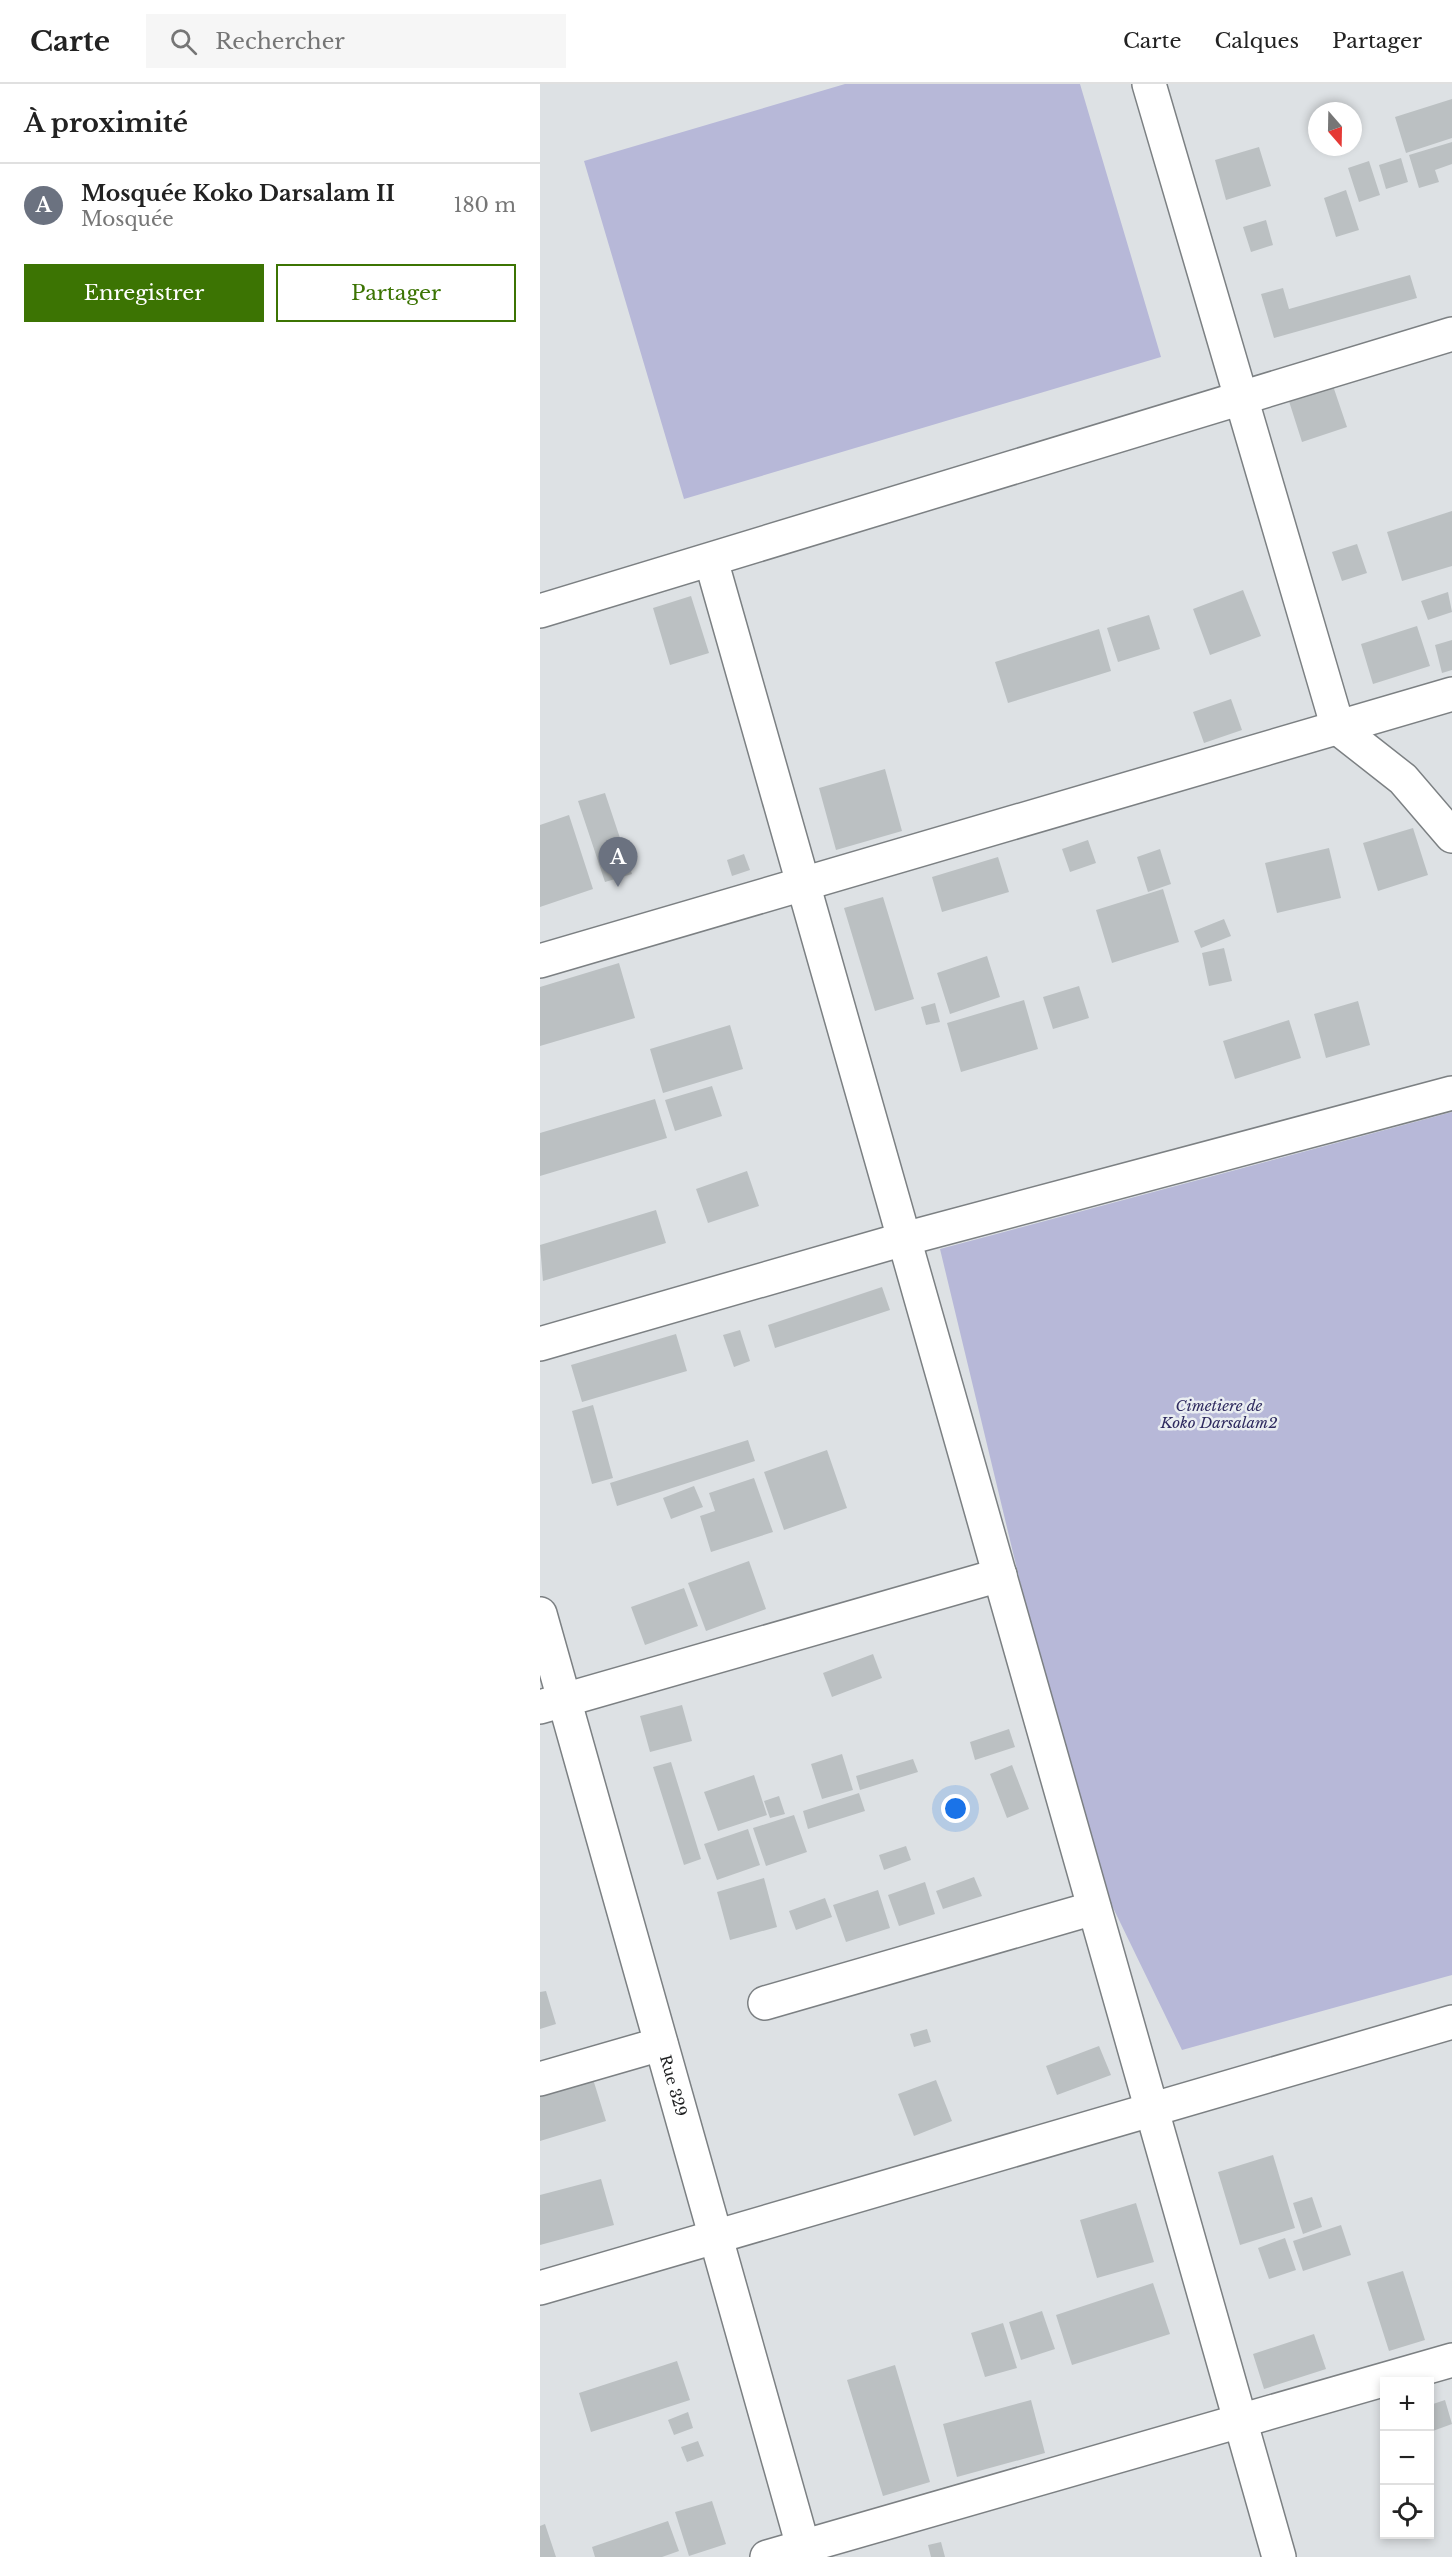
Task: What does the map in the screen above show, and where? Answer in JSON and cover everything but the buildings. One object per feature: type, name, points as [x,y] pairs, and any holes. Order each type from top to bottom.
[{"type":"street","points":[[1149,84],[1338,728],[1403,778],[1452,836]]},
{"type":"street","points":[[540,611],[1452,333]]},
{"type":"street","points":[[711,560],[1279,2557]]},
{"type":"street","points":[[540,961],[1452,694]]},
{"type":"street","points":[[540,1344],[904,1239],[1452,1093]]},
{"type":"street","points":[[552,1704],[1000,1575]]},
{"type":"street","name":"Rue 329","points":[[540,1614],[552,1704],[661,2044],[804,2552]]},
{"type":"street","points":[[765,2003],[1094,1908]]},
{"type":"street","points":[[540,2288],[1452,2022]]},
{"type":"street","points":[[540,2079],[661,2044]]},
{"type":"street","points":[[767,2557],[804,2552],[1452,2360]]},
{"type":"green space","points":[[845,84],[1080,84],[1161,357],[684,499],[584,161]]},
{"type":"green space","name":"Cimetiere de Koko Darsalam2","points":[[1452,1112],[1452,1975],[1182,2050],[1103,1887],[1041,1669],[940,1249]]},
{"type":"place","name":"Mosquée Koko Darsalam II","points":[[618,887]]}]
